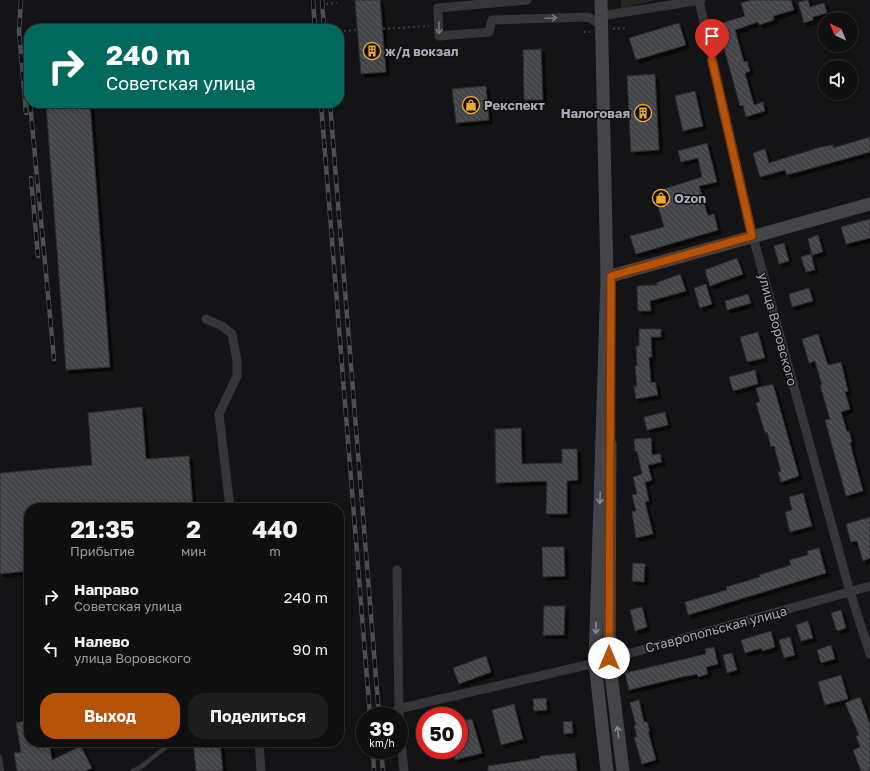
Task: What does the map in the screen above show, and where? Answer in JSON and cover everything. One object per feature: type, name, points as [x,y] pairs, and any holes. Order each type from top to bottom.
[{"type":"main road","points":[[601,0],[609,277],[609,658],[622,771]]},
{"type":"main road","points":[[609,277],[870,204]]},
{"type":"main road","points":[[607,771],[595,663],[609,277]]},
{"type":"street","points":[[527,0],[438,8],[439,36],[489,32],[492,20],[588,17],[602,21],[700,0]]},
{"type":"street","name":"улица Воровского","points":[[700,0],[752,236],[850,592],[870,654]]},
{"type":"street","points":[[206,319],[222,326],[232,334],[238,361],[237,376],[219,414],[229,503]]},
{"type":"street","points":[[398,570],[398,707]]},
{"type":"street","name":"Ставропольская улица","points":[[408,710],[595,663],[870,586]]},
{"type":"street","points":[[259,747],[261,771]]},
{"type":"street","points":[[403,759],[404,771]]},
{"type":"lane","points":[[133,771],[141,767],[166,747]]},
{"type":"lane","points":[[0,757],[2,771]]},
{"type":"path","points":[[326,4],[337,3]]},
{"type":"path","points":[[383,29],[439,26]]},
{"type":"path","points":[[344,31],[358,30]]},
{"type":"shaded area","points":[[621,0],[656,0],[621,9]]},
{"type":"building","name":"ж/д вокзал","points":[[355,0],[380,0],[386,72],[361,74]]},
{"type":"building","points":[[751,0],[791,0],[794,10],[773,16],[774,20],[759,25],[758,22],[735,30],[744,62],[747,61],[750,71],[745,73],[754,105],[763,102],[765,111],[746,117],[743,105],[740,106],[722,41],[727,40],[722,23],[745,16],[741,3]]},
{"type":"building","points":[[808,0],[810,7],[824,3],[827,12],[818,12],[818,16],[813,17],[813,20],[804,23],[798,2]]},
{"type":"building","points":[[679,23],[686,45],[636,60],[629,38]]},
{"type":"building","points":[[541,49],[543,100],[524,100],[523,50]]},
{"type":"building","name":"Налоговая","points":[[655,74],[659,150],[631,152],[627,76]]},
{"type":"building","name":"Рекспект","points":[[486,86],[489,120],[456,123],[452,89]]},
{"type":"building","points":[[695,91],[703,126],[683,131],[675,96]]},
{"type":"building","points":[[46,108],[90,108],[110,367],[66,370]]},
{"type":"building","points":[[870,137],[870,152],[787,175],[785,170],[760,177],[753,153],[765,149],[769,163],[821,147],[833,145],[833,148]]},
{"type":"building","points":[[707,143],[717,182],[699,186],[708,216],[714,214],[718,230],[636,254],[630,236],[664,227],[654,192],[702,177],[698,158],[681,162],[678,151]]},
{"type":"building","points":[[870,219],[870,238],[846,244],[841,227]]},
{"type":"building","points":[[818,235],[823,252],[812,255],[808,239]]},
{"type":"building","points":[[784,243],[789,261],[779,264],[774,246]]},
{"type":"building","points":[[811,254],[815,270],[806,272],[801,257]]},
{"type":"building","points":[[737,258],[743,274],[710,286],[705,270]]},
{"type":"building","points":[[680,274],[686,291],[650,301],[651,311],[638,311],[637,286],[657,285],[656,283]]},
{"type":"building","points":[[706,284],[712,304],[700,308],[694,288]]},
{"type":"building","points":[[809,288],[813,301],[792,307],[789,294]]},
{"type":"building","points":[[748,294],[751,303],[727,310],[725,301]]},
{"type":"building","points":[[639,329],[661,329],[661,337],[651,337],[652,357],[649,357],[651,383],[655,382],[658,395],[636,399],[634,386],[637,386],[635,366],[637,366],[636,346],[639,346]]},
{"type":"building","points":[[758,332],[765,358],[747,362],[740,337]]},
{"type":"building","points":[[818,334],[828,365],[841,362],[848,391],[845,392],[850,409],[841,412],[847,432],[849,431],[852,442],[850,443],[863,491],[846,496],[825,420],[830,419],[820,385],[822,385],[815,361],[809,363],[802,339]]},
{"type":"building","points":[[755,370],[758,384],[733,391],[729,377]]},
{"type":"building","points":[[773,384],[799,476],[781,482],[778,472],[781,471],[774,446],[771,447],[767,432],[765,433],[756,403],[760,402],[756,388]]},
{"type":"building","points":[[142,407],[146,459],[189,456],[193,503],[24,503],[24,572],[0,574],[0,473],[92,465],[88,413]]},
{"type":"building","points":[[665,412],[668,425],[647,430],[644,417]]},
{"type":"building","points":[[521,428],[522,464],[562,463],[562,449],[577,449],[578,480],[567,481],[567,514],[546,514],[547,481],[496,483],[495,429]]},
{"type":"building","points":[[651,438],[652,455],[660,454],[662,462],[648,465],[652,480],[645,482],[649,501],[645,502],[653,534],[636,538],[632,512],[636,511],[632,495],[637,494],[633,477],[642,474],[637,451],[635,451],[634,439]]},
{"type":"building","points":[[803,493],[812,526],[790,532],[785,512],[792,510],[789,497]]},
{"type":"building","points":[[870,517],[870,558],[863,561],[857,541],[851,542],[846,524]]},
{"type":"building","points":[[542,547],[564,547],[565,576],[543,577]]},
{"type":"building","points":[[819,548],[826,573],[688,615],[685,602],[727,590],[726,587],[760,577],[759,575],[791,565],[789,560],[808,555],[807,551]]},
{"type":"building","points":[[633,563],[645,564],[644,582],[632,581]]},
{"type":"building","points":[[544,606],[565,606],[564,635],[543,635]]},
{"type":"building","points":[[642,607],[647,627],[635,631],[630,610]]},
{"type":"building","points":[[841,610],[846,628],[837,631],[831,613]]},
{"type":"building","points":[[808,621],[813,638],[801,641],[796,625]]},
{"type":"building","points":[[771,631],[775,647],[762,651],[762,648],[745,653],[741,640]]},
{"type":"building","points":[[790,637],[795,655],[784,658],[779,640]]},
{"type":"building","points":[[831,645],[835,659],[821,663],[817,650]]},
{"type":"building","points":[[714,647],[718,664],[706,667],[708,674],[698,677],[697,674],[682,677],[629,690],[625,673],[706,654],[705,649]]},
{"type":"building","points":[[732,653],[737,670],[727,673],[723,655]]},
{"type":"building","points":[[486,656],[491,672],[459,684],[453,668]]},
{"type":"building","points":[[841,675],[848,699],[825,705],[818,682]]},
{"type":"building","points":[[860,697],[870,724],[870,771],[861,771],[853,750],[860,747],[856,736],[859,735],[845,703]]},
{"type":"building","points":[[546,698],[547,710],[534,711],[533,699]]},
{"type":"building","points":[[639,700],[644,722],[647,722],[650,731],[648,731],[656,760],[642,764],[634,737],[637,737],[634,725],[636,725],[630,703]]},
{"type":"building","points":[[514,704],[523,739],[501,745],[492,710]]},
{"type":"building","points":[[472,719],[482,753],[468,757],[468,720]]},
{"type":"building","points":[[24,721],[24,747],[50,747],[52,760],[82,747],[92,768],[85,771],[17,771],[14,753],[21,752],[16,723]]},
{"type":"building","points":[[572,721],[573,733],[564,734],[563,722]]},
{"type":"building","points":[[194,747],[221,747],[223,771],[196,771]]},
{"type":"building","points":[[575,753],[577,771],[488,771],[488,766],[540,758],[540,756]]},
{"type":"railway","points":[[21,0],[19,31],[24,90]]},
{"type":"railway","points":[[313,0],[315,24]]},
{"type":"railway","points":[[322,0],[324,24]]},
{"type":"railway","points":[[26,108],[26,113]]},
{"type":"railway","points":[[30,108],[54,359]]},
{"type":"railway","points":[[321,108],[369,707]]},
{"type":"railway","points":[[330,108],[378,707]]},
{"type":"railway","points":[[31,178],[38,256]]},
{"type":"railway","points":[[373,759],[374,771]]},
{"type":"railway","points":[[382,759],[383,771]]},
{"type":"place","name":"ж/д вокзал","points":[[372,51]]},
{"type":"place","name":"Рекспект","points":[[471,105]]},
{"type":"place","name":"Налоговая","points":[[643,113]]},
{"type":"place","name":"Ozon","points":[[661,198]]},
{"type":"route","points":[[609,658],[611,276],[752,236],[712,60]]}]
